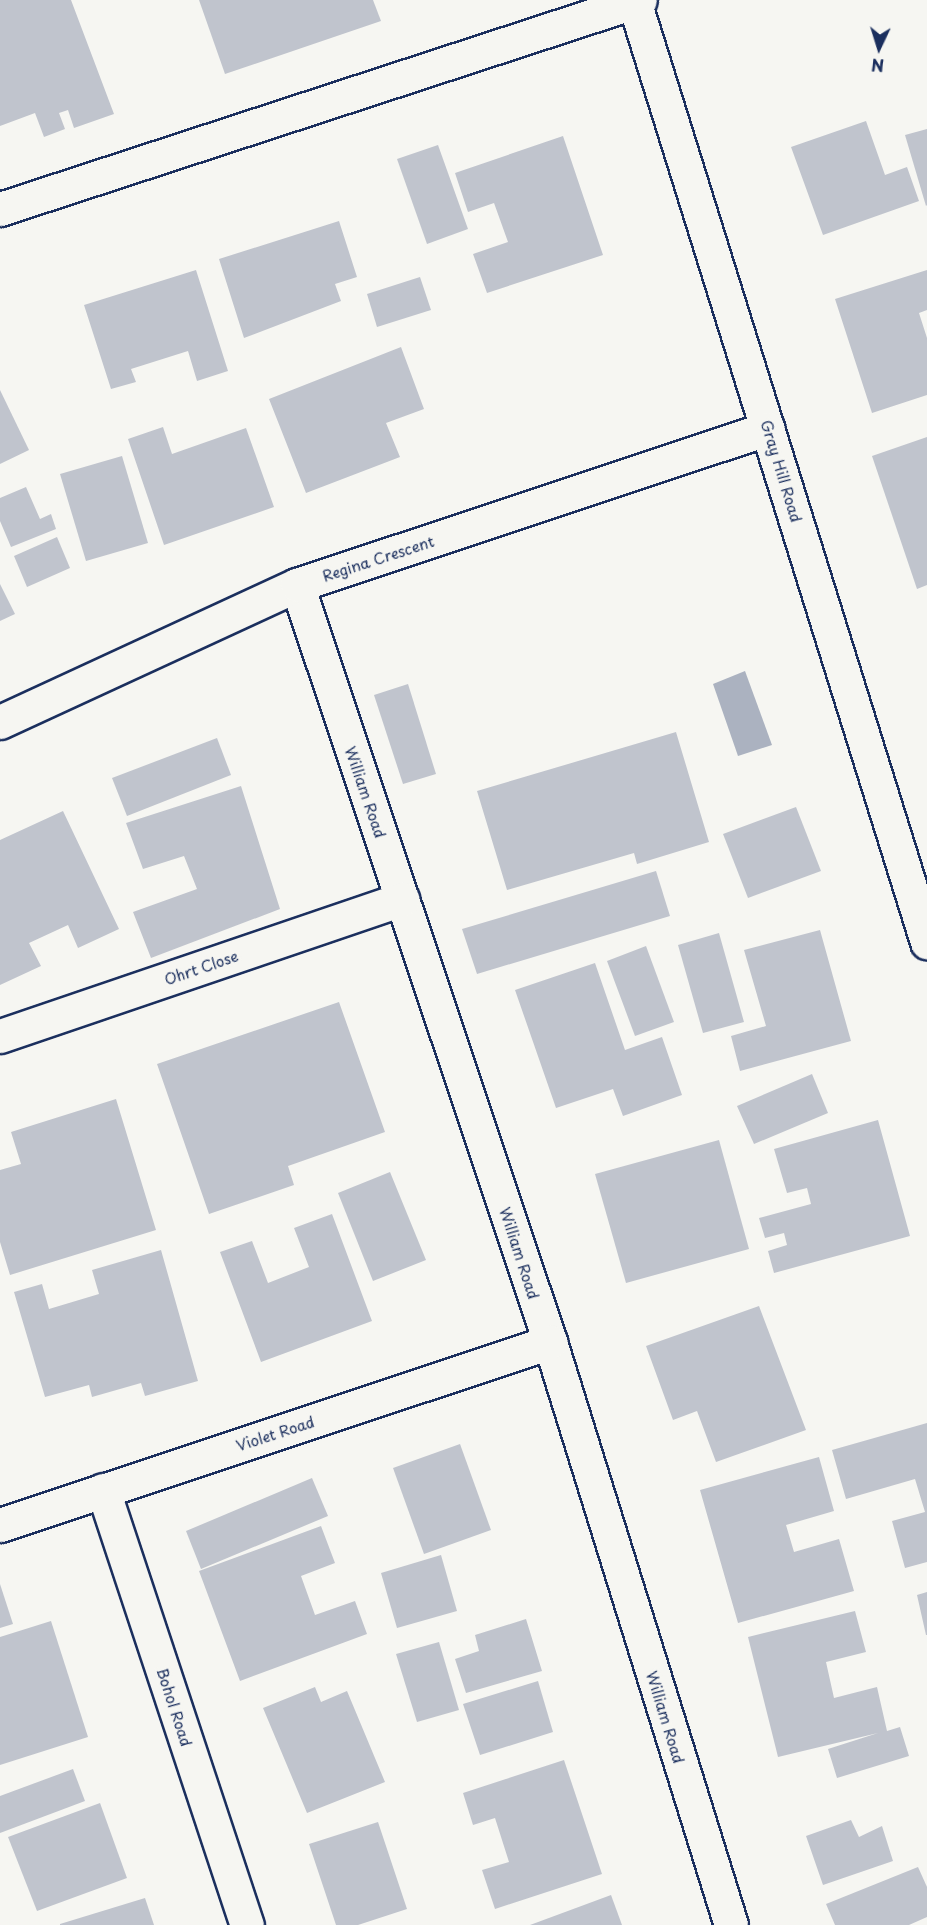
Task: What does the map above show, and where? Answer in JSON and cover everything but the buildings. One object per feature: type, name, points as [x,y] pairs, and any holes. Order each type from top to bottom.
[{"type":"street","points":[[0,209],[637,0]]},
{"type":"street","name":"Gray Hill Road","points":[[637,0],[927,942]]},
{"type":"street","name":"Regina Crescent","points":[[0,722],[297,585],[768,428]]},
{"type":"street","name":"William Road","points":[[297,585],[550,1342],[730,1925]]},
{"type":"street","name":"Ohrt Close","points":[[0,1036],[402,899]]},
{"type":"street","name":"Violet Road","points":[[0,1525],[550,1342]]},
{"type":"street","name":"Bohol Road","points":[[103,1490],[247,1925]]},
{"type":"shaded area","points":[[745,671],[772,745],[738,756],[713,684]]}]
